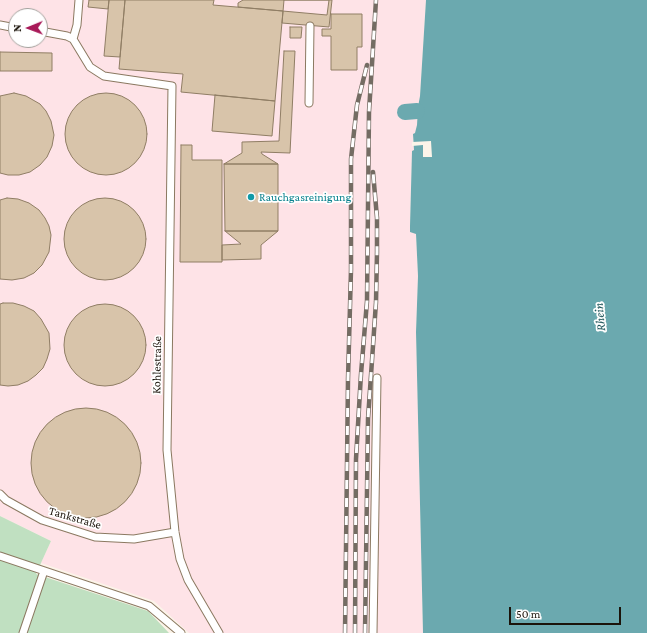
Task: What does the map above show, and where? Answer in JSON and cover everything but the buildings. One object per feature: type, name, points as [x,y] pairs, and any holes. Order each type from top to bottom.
[{"type":"lane","points":[[48,32],[67,36],[73,39],[77,25],[80,0]]},
{"type":"lane","points":[[309,103],[310,26]]},
{"type":"lane","name":"Kohlestraße","points":[[73,39],[90,67],[104,76],[172,86],[167,450],[175,532],[180,559],[188,580],[219,633]]},
{"type":"lane","points":[[373,633],[377,378]]},
{"type":"lane","name":"Tankstraße","points":[[0,494],[6,500],[42,520],[95,537],[134,539],[175,532]]},
{"type":"lane","points":[[0,556],[149,606],[181,633]]},
{"type":"lane","points":[[23,633],[44,571]]},
{"type":"shaded area","points":[[0,0],[426,0],[420,96],[417,125],[415,133],[413,134],[414,150],[412,151],[410,226],[410,232],[416,233],[418,276],[416,332],[423,633],[189,633],[154,601],[41,563],[51,541],[0,516]]},
{"type":"green space","points":[[0,516],[51,541],[36,574],[148,611],[169,633],[0,633]]},
{"type":"water","name":"Rhein","points":[[426,0],[647,0],[647,633],[423,633],[416,332],[418,276],[416,234],[410,232],[410,226],[412,151],[414,150],[413,134],[415,133],[417,125],[420,96]]},
{"type":"pier","points":[[431,141],[432,157],[423,157],[423,145],[412,146],[412,142]]},
{"type":"waterway","points":[[405,112],[417,111]]},
{"type":"railway","points":[[355,633],[356,459],[367,301],[369,112],[376,0]]},
{"type":"railway","points":[[345,633],[351,270],[351,159],[357,105],[367,65]]},
{"type":"railway","points":[[365,633],[368,419],[376,302],[377,252],[377,218],[373,172]]},
{"type":"place","name":"Rauchgasreinigung","points":[[251,197]]}]
